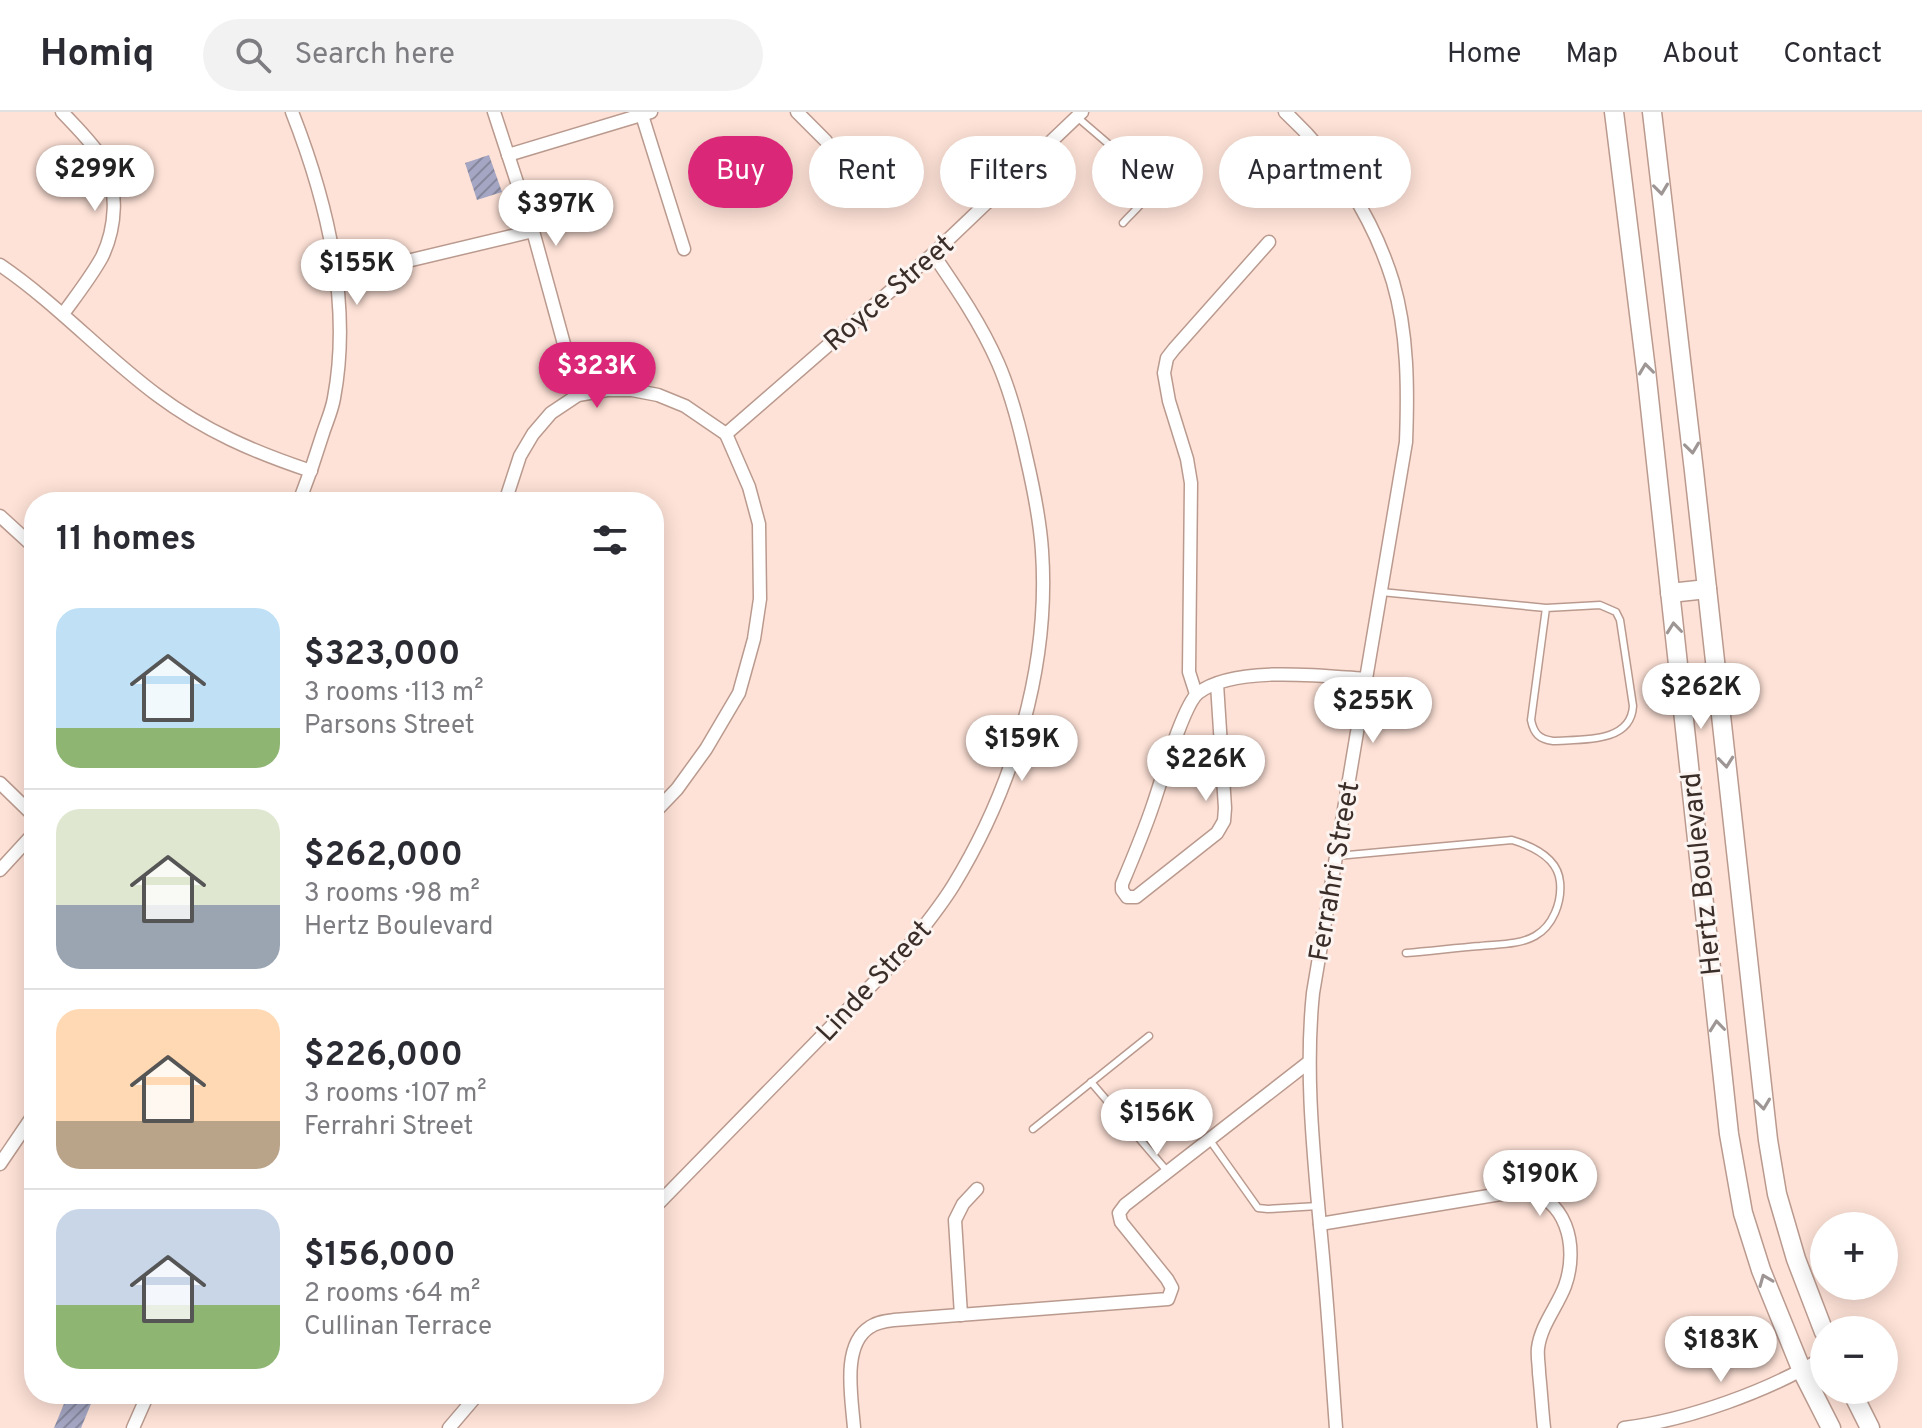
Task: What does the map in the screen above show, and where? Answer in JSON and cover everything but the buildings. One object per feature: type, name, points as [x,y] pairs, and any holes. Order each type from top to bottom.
[{"type":"street","points":[[62,112],[104,161],[114,200],[113,222],[102,256],[63,314]]},
{"type":"street","points":[[292,112],[323,208],[336,278],[341,345],[334,400],[303,492]]},
{"type":"street","points":[[494,112],[533,231],[578,395]]},
{"type":"street","points":[[797,112],[821,136]]},
{"type":"street","name":"Ferrahri Street","points":[[1285,112],[1345,180],[1382,249],[1394,285],[1408,399],[1406,442],[1309,1027],[1308,1090],[1336,1428]]},
{"type":"street","name":"Hertz Boulevard","points":[[1614,112],[1646,370],[1729,1134],[1743,1213],[1761,1270],[1802,1371],[1831,1428]]},
{"type":"street","name":"Hertz Boulevard","points":[[1652,112],[1768,1140],[1777,1194],[1796,1259],[1818,1316]]},
{"type":"street","points":[[508,155],[645,113],[684,249]]},
{"type":"street","name":"Royce Street","points":[[726,434],[933,254],[1080,115]]},
{"type":"street","points":[[336,278],[533,231]]},
{"type":"street","points":[[1196,694],[1189,672],[1191,483],[1169,401],[1165,365],[1174,349],[1269,242]]},
{"type":"street","name":"Linde Street","points":[[664,1196],[928,924],[974,849],[1019,739],[1034,681],[1043,585],[1042,549],[1030,474],[1014,407],[998,363],[973,313],[933,254]]},
{"type":"street","points":[[0,265],[63,314],[155,394],[190,419],[264,456],[311,471]]},
{"type":"street","points":[[508,492],[520,456],[533,434],[551,413],[578,395],[607,390],[632,390],[658,395],[685,406],[726,434],[749,487],[759,524],[760,599],[754,639],[739,693],[706,749],[664,803]]},
{"type":"street","points":[[0,516],[24,538]]},
{"type":"street","points":[[1670,593],[1707,589]]},
{"type":"street","points":[[1217,684],[1224,821],[1217,833],[1136,897],[1127,897],[1122,884],[1182,720],[1196,694],[1217,684],[1236,678],[1305,674],[1366,679]]},
{"type":"street","points":[[0,783],[24,806]]},
{"type":"street","points":[[0,870],[24,844]]},
{"type":"street","points":[[854,1428],[852,1358],[859,1338],[867,1328],[878,1323],[1168,1299],[1172,1288],[1167,1279],[1121,1222],[1119,1213],[1125,1205],[1309,1062]]},
{"type":"street","points":[[0,1164],[24,1129]]},
{"type":"street","points":[[961,1315],[955,1220],[963,1204],[977,1189]]},
{"type":"street","points":[[1320,1224],[1519,1191],[1531,1192],[1556,1208],[1563,1217],[1568,1233],[1571,1266],[1537,1351],[1544,1428]]},
{"type":"street","points":[[1624,1428],[1654,1424],[1731,1400],[1810,1366]]},
{"type":"street","points":[[133,1428],[144,1404]]},
{"type":"street","points":[[449,1428],[469,1404]]},
{"type":"street","points":[[1858,1404],[1870,1428]]},
{"type":"lane","points":[[1080,115],[1147,177],[1150,188],[1145,199],[1123,223]]},
{"type":"lane","points":[[1381,592],[1546,608],[1600,605],[1616,612],[1620,620],[1633,706],[1629,721],[1615,734],[1553,741],[1544,740],[1533,731],[1531,720],[1546,608]]},
{"type":"lane","points":[[1336,856],[1512,840],[1539,851],[1551,862],[1560,877],[1557,908],[1549,923],[1535,936],[1510,943],[1406,953]]},
{"type":"lane","points":[[1033,1129],[1149,1036]]},
{"type":"lane","points":[[1091,1082],[1168,1171]]},
{"type":"lane","points":[[1209,1139],[1258,1208],[1318,1206]]}]
